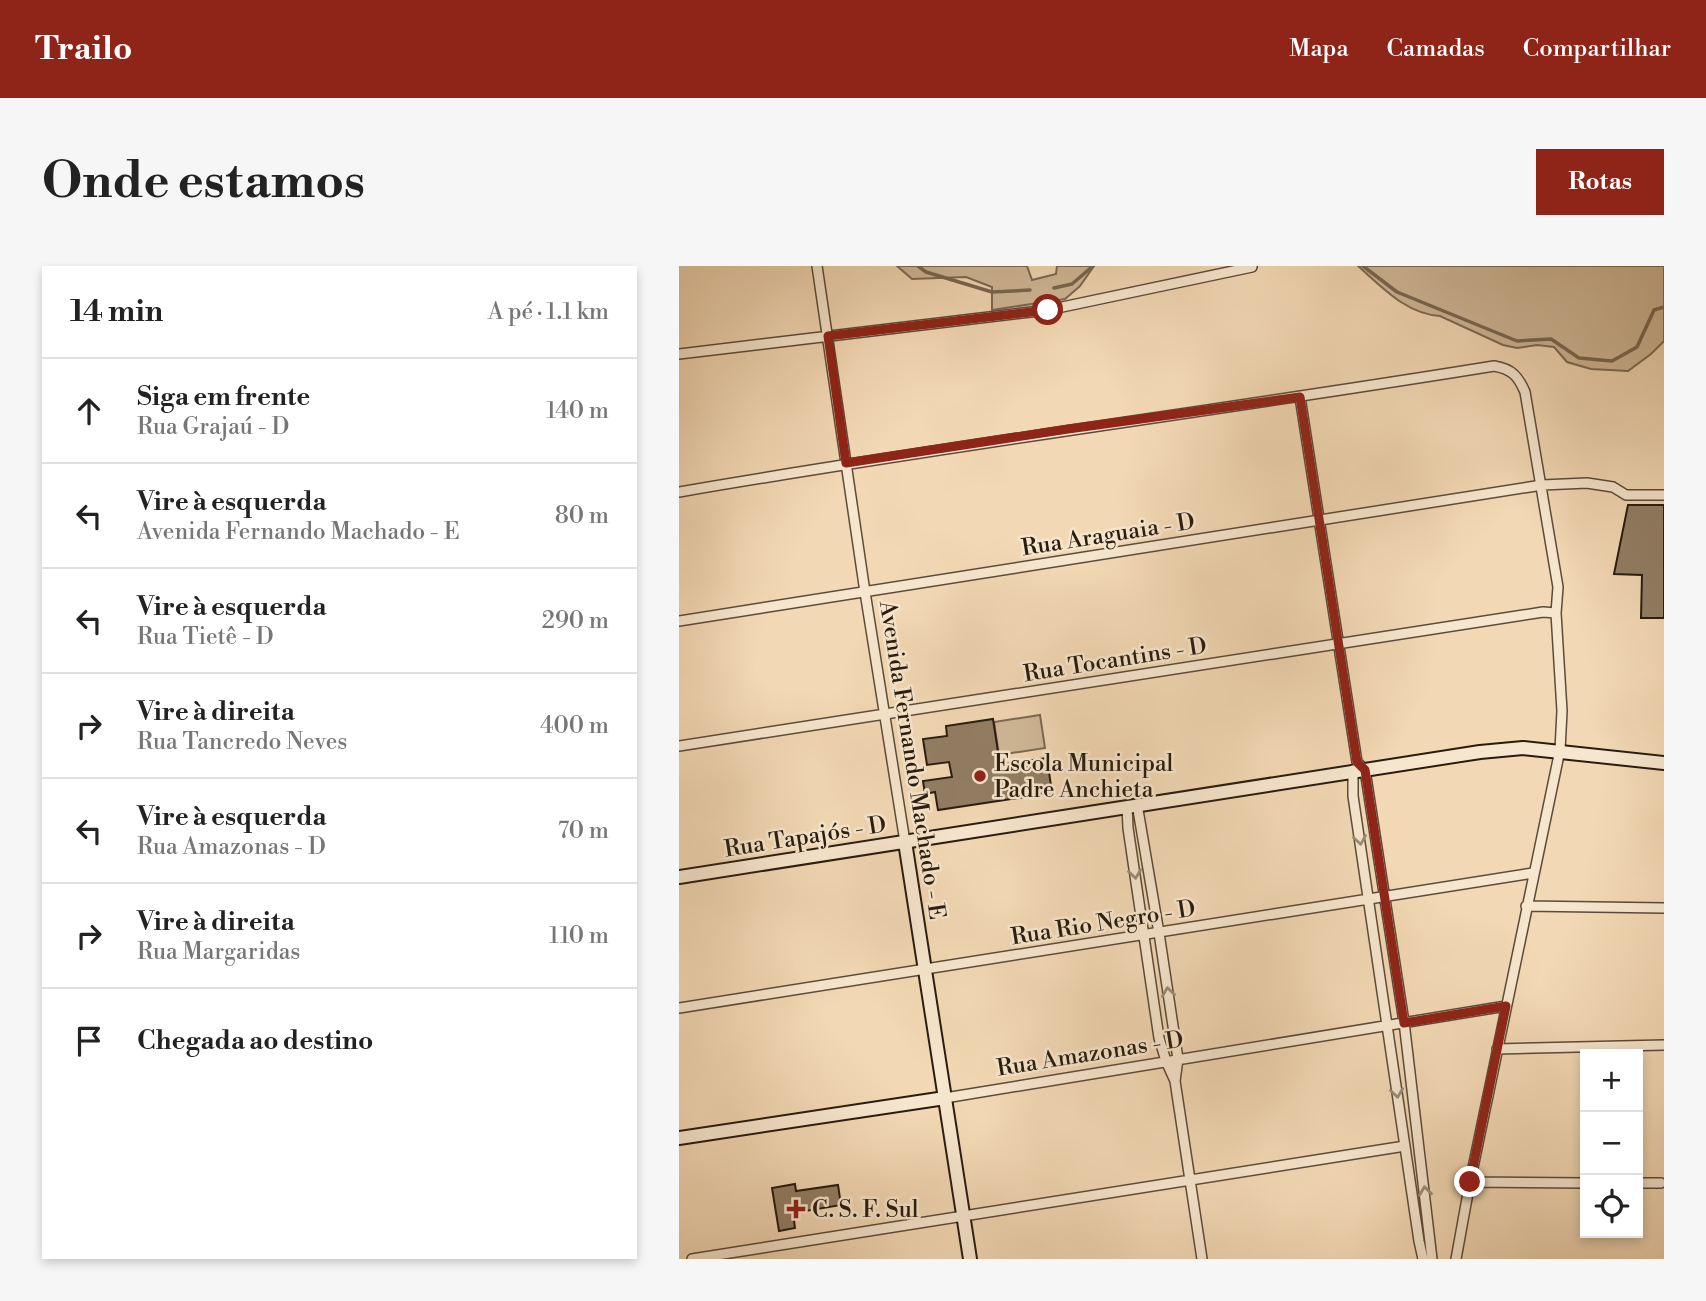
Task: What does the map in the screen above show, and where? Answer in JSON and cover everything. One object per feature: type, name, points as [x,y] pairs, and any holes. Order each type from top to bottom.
[{"type":"street","name":"Avenida Fernando Machado - E","points":[[817,266],[865,592],[970,1259]]},
{"type":"street","points":[[679,354],[1048,310],[1252,267]]},
{"type":"street","points":[[679,492],[846,463],[1494,366],[1511,371],[1519,378],[1525,392],[1558,587],[1556,613],[1561,669],[1560,750],[1456,1259]]},
{"type":"street","points":[[1300,397],[1358,768],[1385,897],[1404,1023],[1432,1259]]},
{"type":"street","name":"Rua Araguaia - D","points":[[679,621],[1542,485],[1587,483],[1612,487],[1626,495],[1664,495]]},
{"type":"street","name":"Rua Tocantins - D","points":[[679,746],[1543,612],[1556,613]]},
{"type":"street","name":"Rua Tapajós - D","points":[[679,877],[1358,768],[1523,748],[1664,763]]},
{"type":"street","points":[[1358,768],[1369,900],[1423,1259]]},
{"type":"street","points":[[1132,805],[1159,933],[1178,1059],[1175,1081],[1202,1259]]},
{"type":"street","points":[[1132,805],[1143,936],[1160,1038],[1175,1081]]},
{"type":"street","name":"Rua Rio Negro - D","points":[[679,1008],[1533,873]]},
{"type":"street","points":[[1526,906],[1664,908]]},
{"type":"street","name":"Rua Amazonas - D","points":[[679,1138],[944,1098],[1506,1006]]},
{"type":"street","points":[[1497,1049],[1664,1045]]},
{"type":"street","points":[[692,1259],[1405,1146]]},
{"type":"street","points":[[1470,1182],[1580,1183]]},
{"type":"street","points":[[1643,1183],[1661,1183]]},
{"type":"shaded area","points":[[897,266],[1027,266],[1032,280],[1056,274],[1057,266],[1094,266],[1080,286],[1065,299],[992,310],[992,287],[966,277],[912,279]]},
{"type":"shaded area","points":[[1358,266],[1664,266],[1664,341],[1628,371],[1591,369],[1567,362],[1554,347],[1537,345],[1517,348],[1503,345],[1440,316],[1416,310],[1395,298]]},
{"type":"shaded area","points":[[1040,715],[1045,748],[999,755],[994,722]]},
{"type":"building","points":[[1628,505],[1664,505],[1664,618],[1641,618],[1642,575],[1614,574]]},
{"type":"building","points":[[993,719],[1000,765],[1047,758],[1052,793],[938,810],[935,792],[925,794],[923,781],[952,777],[949,762],[927,765],[923,739],[947,736],[946,726]]},
{"type":"building","name":"C. S. F. Sul","points":[[795,1184],[796,1191],[838,1185],[841,1205],[793,1213],[795,1228],[779,1231],[772,1188]]},
{"type":"waterway","points":[[918,266],[926,272],[992,292],[1030,290]]},
{"type":"waterway","points":[[1054,288],[1072,284],[1093,266]]},
{"type":"waterway","points":[[1363,266],[1397,292],[1517,341],[1551,339],[1579,358],[1612,361],[1637,347],[1654,310],[1664,307]]},
{"type":"place","name":"Escola Municipal Padre Anchieta","points":[[980,776]]},
{"type":"place","name":"C. S. F. Sul","points":[[796,1209]]},
{"type":"route","points":[[1048,310],[828,336],[846,463],[1300,397],[1357,762],[1365,770],[1404,1023],[1506,1006],[1470,1182]]}]
